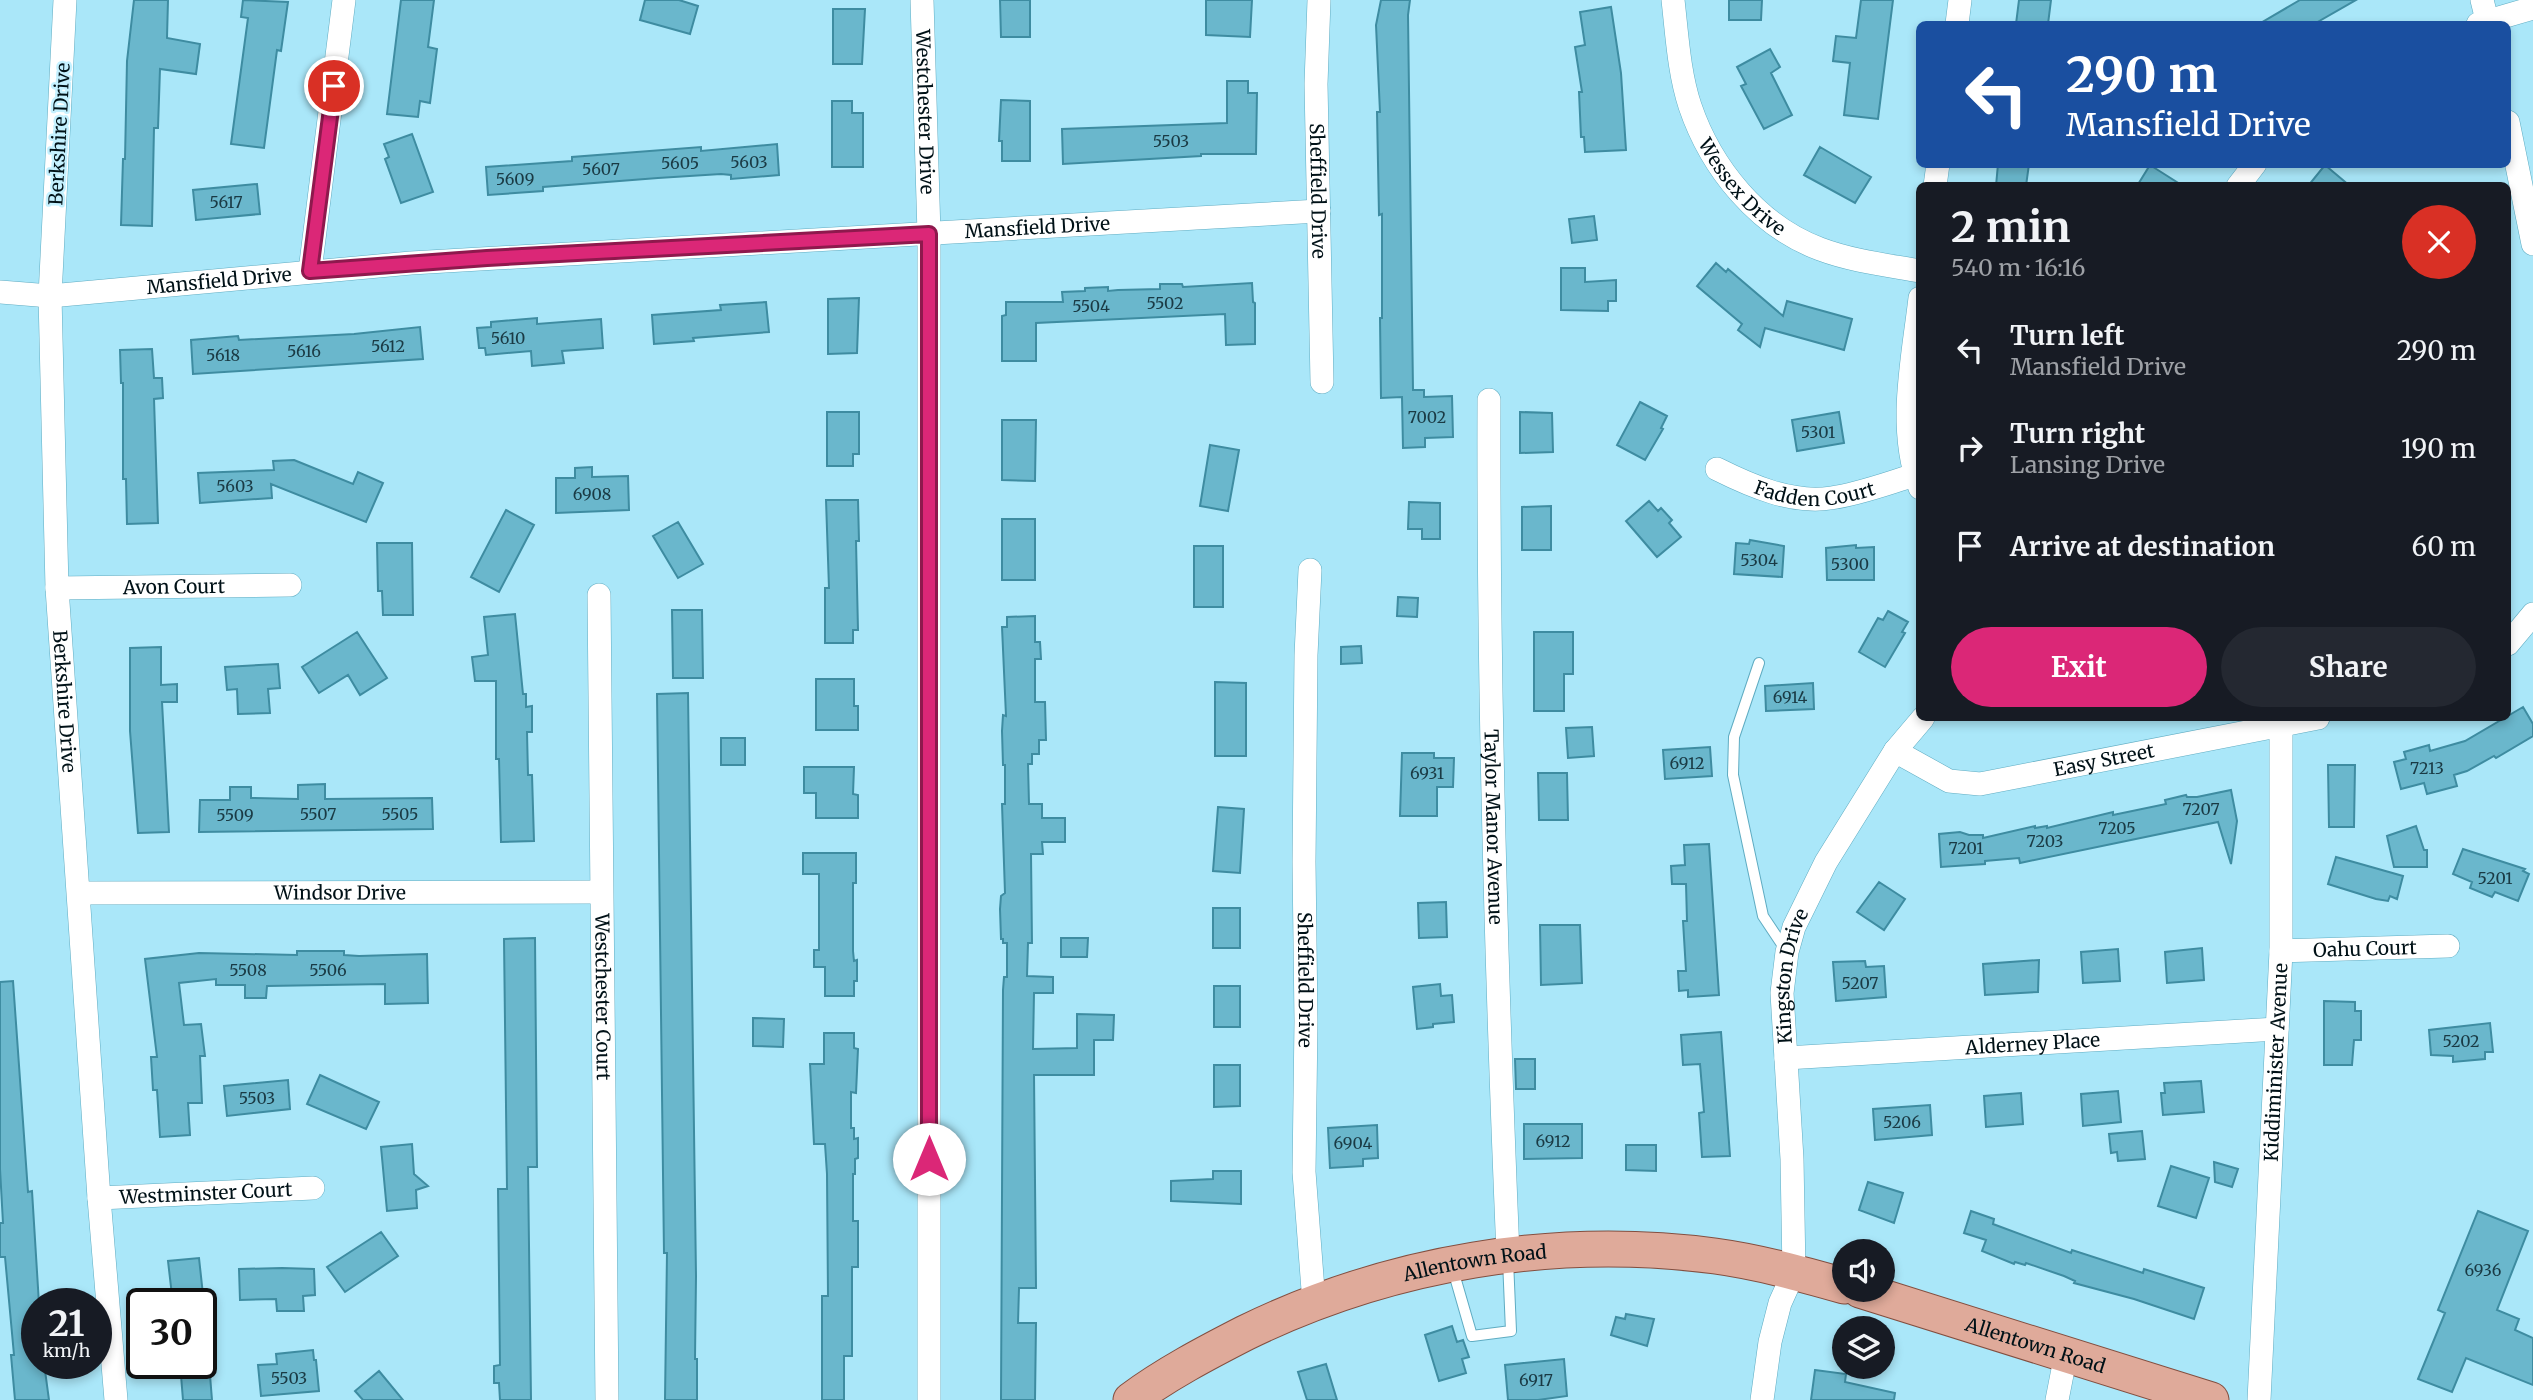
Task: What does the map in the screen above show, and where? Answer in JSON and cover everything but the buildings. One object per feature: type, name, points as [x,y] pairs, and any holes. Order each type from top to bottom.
[{"type":"main road","name":"Allentown Road","points":[[1131,1400],[1208,1352],[1283,1315],[1314,1303],[1451,1263],[1508,1254],[1608,1249],[1677,1252],[1716,1256],[1832,1283]]},
{"type":"main road","name":"Allentown Road","points":[[1895,1301],[2211,1400]]},
{"type":"street","name":"Berkshire Drive","points":[[65,0],[50,296],[57,588],[99,1198],[116,1400]]},
{"type":"street","points":[[310,271],[344,0]]},
{"type":"street","name":"Westchester Drive","points":[[922,0],[929,234],[929,1400]]},
{"type":"street","name":"Sheffield Drive","points":[[1319,0],[1316,84],[1322,382]]},
{"type":"street","name":"Wessex Drive","points":[[1673,0],[1682,72],[1690,106],[1714,158],[1747,201],[1790,235],[1817,248],[1844,257],[1916,270]]},
{"type":"street","points":[[1957,21],[1960,0]]},
{"type":"street","points":[[2484,18],[2533,8]]},
{"type":"street","points":[[2511,137],[2533,244]]},
{"type":"street","points":[[2241,182],[2252,168]]},
{"type":"street","name":"Mansfield Drive","points":[[0,292],[50,296],[310,271],[505,257],[1319,211]]},
{"type":"street","points":[[1916,330],[1909,414],[1916,473]]},
{"type":"street","name":"Taylor Manor Avenue","points":[[1489,400],[1495,945],[1508,1254]]},
{"type":"street","name":"Fadden Court","points":[[1717,470],[1769,491],[1812,499],[1829,499],[1916,481]]},
{"type":"street","name":"Sheffield Drive","points":[[1310,570],[1306,655],[1304,1172],[1314,1303]]},
{"type":"street","name":"Avon Court","points":[[57,588],[290,585]]},
{"type":"street","name":"Westchester Court","points":[[598,595],[607,1400]]},
{"type":"street","points":[[2511,640],[2533,614]]},
{"type":"street","name":"Kingston Drive","points":[[1794,1272],[1792,1159],[1782,993],[1787,952],[1794,927],[1826,862],[1895,751],[1920,721]]},
{"type":"street","name":"Easy Street","points":[[1895,751],[1949,781],[1980,784],[2302,721]]},
{"type":"street","name":"Kiddiminister Avenue","points":[[2259,1400],[2281,951],[2281,725]]},
{"type":"street","name":"Windsor Drive","points":[[79,893],[601,892]]},
{"type":"street","name":"Oahu Court","points":[[2281,951],[2448,946]]},
{"type":"street","name":"Alderney Place","points":[[1786,1058],[2277,1029]]},
{"type":"street","name":"Westminster Court","points":[[99,1198],[313,1188]]},
{"type":"street","points":[[1762,1400],[1770,1342],[1780,1303],[1794,1272]]},
{"type":"street","points":[[2057,1400],[2066,1354]]},
{"type":"lane","points":[[1759,663],[1734,737],[1733,775],[1763,916],[1787,952]]},
{"type":"lane","points":[[1451,1263],[1472,1336],[1511,1331],[1508,1254]]},
{"type":"route","points":[[334,86],[310,271],[666,247],[929,234],[929,1159]]}]
